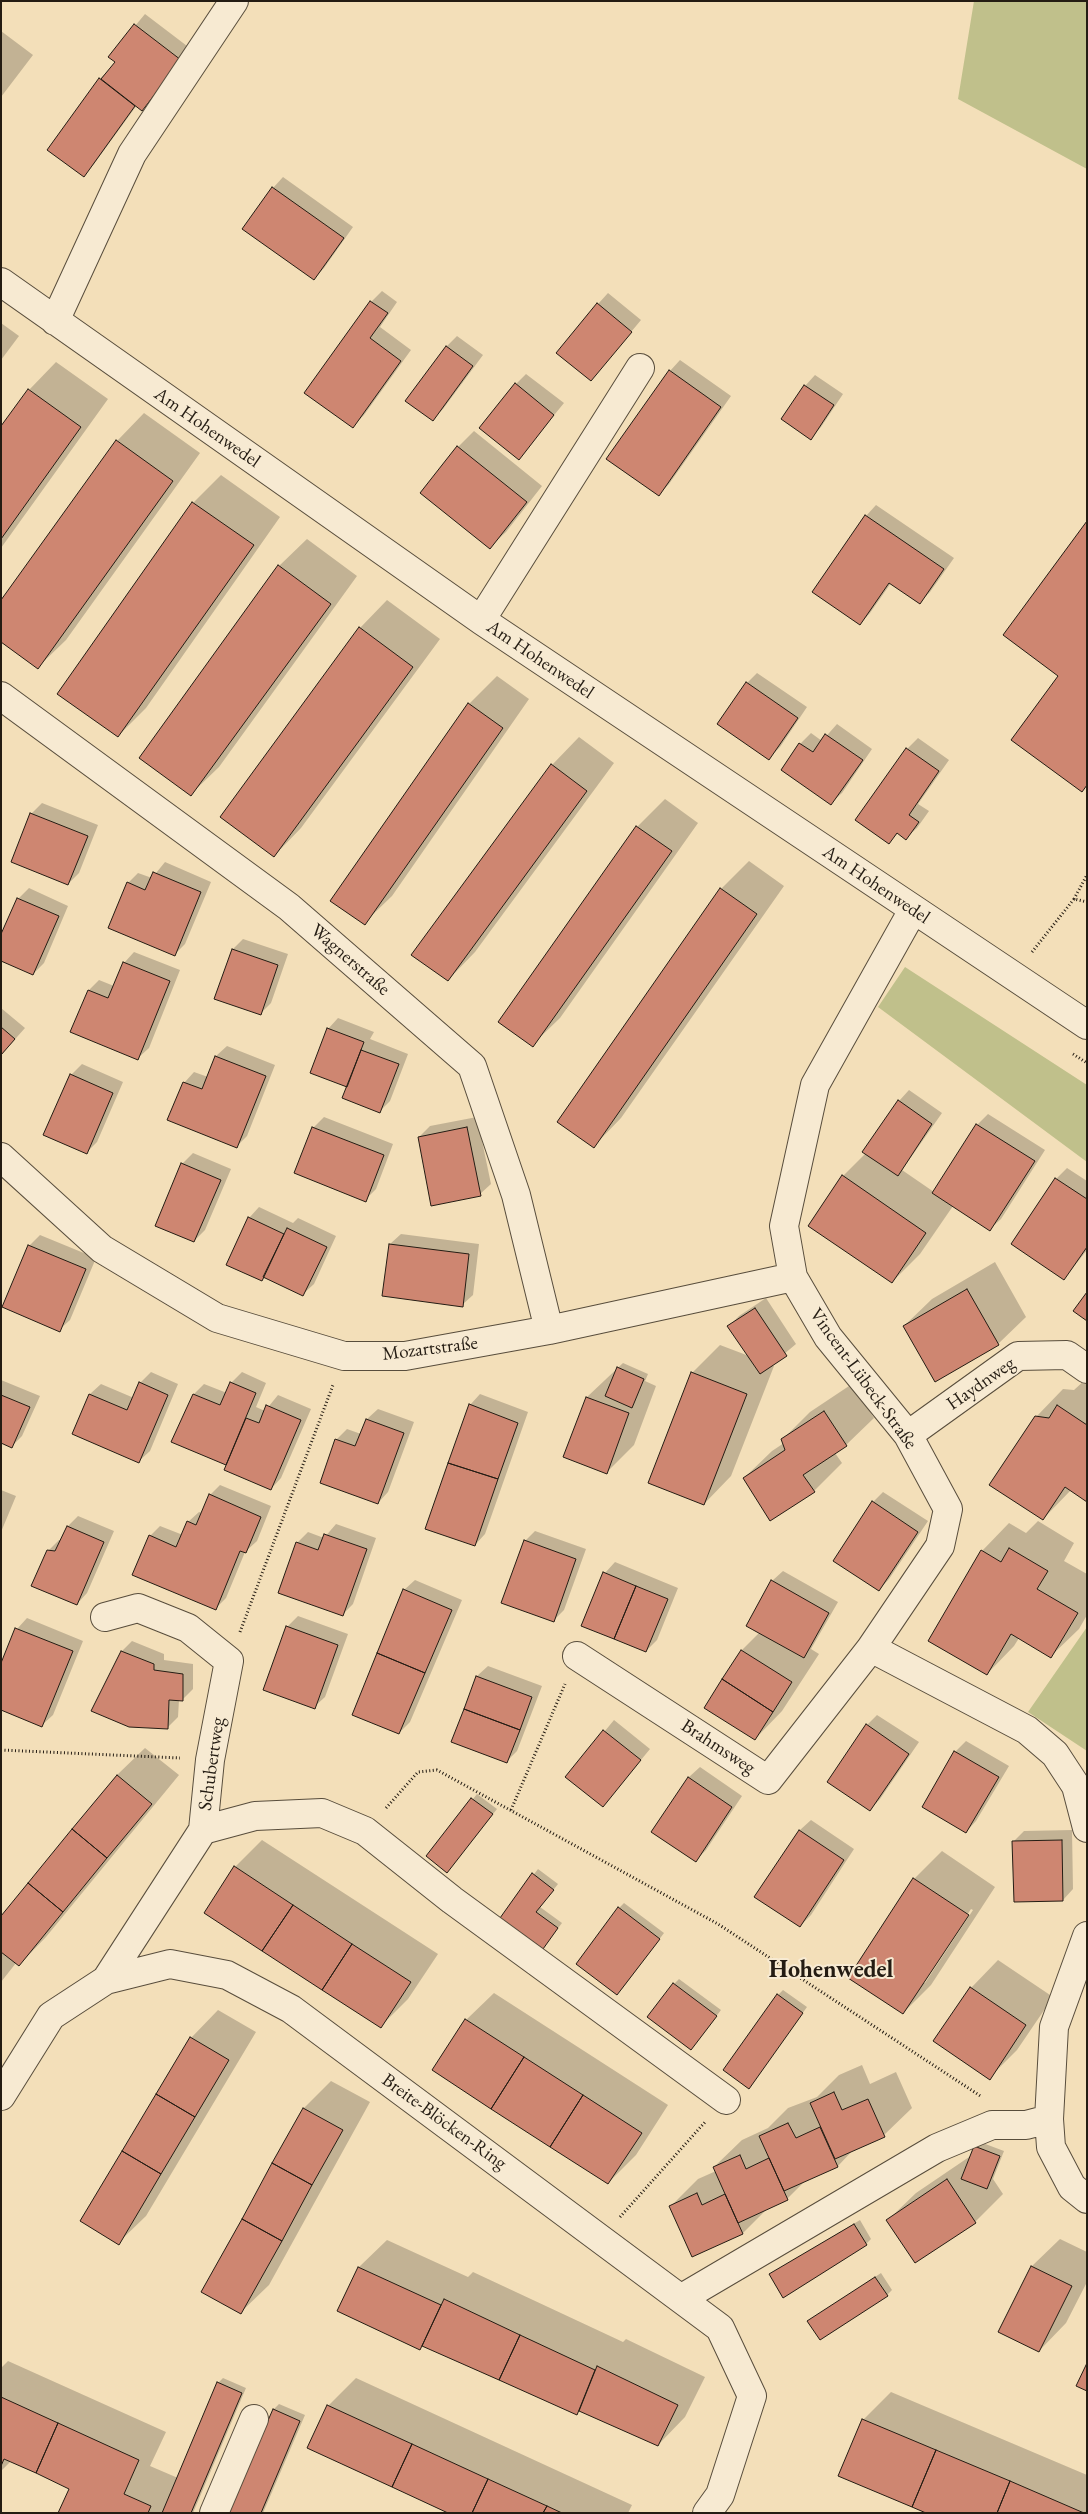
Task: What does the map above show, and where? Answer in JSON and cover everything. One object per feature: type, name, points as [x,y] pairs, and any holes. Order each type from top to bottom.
[{"type":"street","points":[[55,322],[132,154],[234,1]]},
{"type":"street","name":"Am Hohenwedel","points":[[1,282],[55,322],[481,620],[1087,1025]]},
{"type":"street","points":[[481,620],[640,368]]},
{"type":"street","name":"Wagnerstraße","points":[[1,696],[289,907],[472,1066],[516,1195],[549,1330]]},
{"type":"street","name":"Vincent-Lübeck-Straße","points":[[871,1648],[940,1546],[948,1509],[908,1435],[828,1337],[793,1277],[784,1226],[815,1085],[913,910]]},
{"type":"street","name":"Mozartstraße","points":[[1,1157],[102,1249],[217,1318],[344,1356],[405,1356],[549,1330],[793,1277]]},
{"type":"street","name":"Haydnweg","points":[[908,1435],[1018,1356],[1067,1354],[1087,1369]]},
{"type":"street","points":[[105,1617],[138,1608],[188,1628],[229,1661]]},
{"type":"street","points":[[871,1648],[1027,1730],[1055,1754],[1076,1786],[1087,1828]]},
{"type":"street","name":"Brahmsweg","points":[[577,1656],[768,1780],[871,1648]]},
{"type":"street","name":"Schubertweg","points":[[106,1980],[203,1830],[210,1760],[229,1661]]},
{"type":"street","points":[[203,1830],[255,1816],[322,1812],[365,1831],[452,1900],[726,2100]]},
{"type":"street","points":[[1087,1936],[1054,2027],[1049,2119],[1051,2147],[1072,2187],[1087,2198]]},
{"type":"street","name":"Breite-Blöcken-Ring","points":[[1,2096],[51,2016],[106,1980],[170,1964],[228,1975],[291,2009],[720,2328],[752,2396],[720,2495],[706,2513]]},
{"type":"street","points":[[682,2298],[937,2148],[992,2125],[1026,2126],[1049,2119]]},
{"type":"street","points":[[214,2513],[254,2419]]},
{"type":"path","points":[[1023,981],[1026,965],[1033,949],[1074,899],[1087,875]]},
{"type":"path","points":[[1074,899],[1087,902]]},
{"type":"path","points":[[229,1661],[344,1356]]},
{"type":"path","points":[[510,1810],[577,1656]]},
{"type":"path","points":[[1,1750],[210,1760]]},
{"type":"path","points":[[365,1831],[418,1772],[437,1770],[718,1924],[984,2098]]},
{"type":"path","points":[[601,2238],[726,2100]]},
{"type":"green space","points":[[974,1],[1087,1],[1087,169],[958,99]]},
{"type":"green space","points":[[905,967],[1087,1085],[1087,1162],[878,1007]]},
{"type":"green space","points":[[1087,1627],[1087,1751],[1028,1712]]},
{"type":"building","points":[[134,24],[181,60],[142,111],[101,79],[115,62],[108,57]]},
{"type":"building","points":[[99,78],[135,106],[84,177],[47,150]]},
{"type":"building","points":[[272,187],[344,238],[314,280],[242,229]]},
{"type":"building","points":[[370,301],[388,313],[370,338],[401,361],[353,428],[304,393]]},
{"type":"building","points":[[597,303],[632,332],[591,381],[556,353]]},
{"type":"building","points":[[446,346],[473,366],[433,421],[405,401]]},
{"type":"building","points":[[669,370],[721,407],[659,496],[606,459]]},
{"type":"building","points":[[515,383],[554,415],[519,460],[479,428]]},
{"type":"building","points":[[804,385],[834,405],[811,440],[781,419]]},
{"type":"building","points":[[28,389],[81,427],[1,539],[1,426]]},
{"type":"building","points":[[116,440],[173,481],[38,669],[1,642],[1,600]]},
{"type":"building","points":[[457,446],[527,502],[490,549],[420,493]]},
{"type":"building","points":[[192,502],[254,545],[118,737],[57,694]]},
{"type":"building","points":[[865,515],[944,569],[920,604],[889,583],[860,625],[812,592]]},
{"type":"building","points":[[1087,521],[1087,785],[1082,792],[1011,740],[1058,676],[1003,635]]},
{"type":"building","points":[[278,565],[331,604],[191,796],[139,758]]},
{"type":"building","points":[[359,627],[413,667],[274,857],[220,817]]},
{"type":"building","points":[[746,682],[798,718],[769,760],[717,724]]},
{"type":"building","points":[[468,703],[503,728],[365,925],[330,901]]},
{"type":"building","points":[[825,734],[863,760],[831,805],[781,770],[799,743],[813,752]]},
{"type":"building","points":[[906,748],[939,771],[909,815],[919,822],[906,840],[897,833],[889,844],[855,820]]},
{"type":"building","points":[[551,764],[587,791],[448,981],[411,955]]},
{"type":"building","points":[[30,813],[88,836],[68,885],[11,862]]},
{"type":"building","points":[[636,826],[672,851],[533,1047],[498,1022]]},
{"type":"building","points":[[153,872],[201,892],[175,956],[108,928],[127,882],[145,890]]},
{"type":"building","points":[[720,888],[757,914],[594,1148],[557,1122]]},
{"type":"building","points":[[17,898],[59,916],[33,975],[1,961],[1,934]]},
{"type":"building","points":[[232,949],[278,965],[261,1015],[214,999]]},
{"type":"building","points":[[123,962],[170,981],[138,1060],[70,1032],[88,990],[108,998]]},
{"type":"building","points":[[1,1027],[15,1039],[1,1055]]},
{"type":"building","points":[[327,1028],[364,1042],[347,1087],[310,1073]]},
{"type":"building","points":[[361,1050],[399,1064],[380,1113],[342,1098]]},
{"type":"building","points":[[215,1056],[266,1076],[237,1148],[167,1120],[183,1082],[202,1089]]},
{"type":"building","points":[[70,1074],[113,1093],[87,1154],[43,1135]]},
{"type":"building","points":[[898,1100],[932,1124],[898,1176],[862,1152]]},
{"type":"building","points":[[976,1124],[1035,1161],[990,1231],[932,1193]]},
{"type":"building","points":[[312,1127],[384,1155],[366,1202],[294,1173]]},
{"type":"building","points":[[467,1127],[481,1196],[431,1206],[418,1137]]},
{"type":"building","points":[[181,1163],[221,1180],[194,1242],[155,1226]]},
{"type":"building","points":[[842,1175],[926,1233],[892,1283],[808,1226]]},
{"type":"building","points":[[1055,1178],[1087,1199],[1087,1247],[1064,1280],[1011,1244]]},
{"type":"building","points":[[248,1217],[284,1234],[262,1281],[226,1265]]},
{"type":"building","points":[[287,1228],[327,1247],[303,1296],[263,1277]]},
{"type":"building","points":[[389,1244],[469,1254],[463,1307],[382,1296]]},
{"type":"building","points":[[28,1245],[86,1269],[60,1332],[2,1307]]},
{"type":"building","points":[[967,1289],[999,1345],[935,1382],[903,1326]]},
{"type":"building","points":[[1087,1292],[1087,1321],[1073,1311]]},
{"type":"building","points":[[755,1308],[787,1356],[760,1374],[727,1326]]},
{"type":"building","points":[[617,1367],[644,1379],[632,1408],[605,1396]]},
{"type":"building","points":[[691,1372],[747,1394],[704,1505],[648,1483]]},
{"type":"building","points":[[139,1382],[168,1395],[139,1463],[72,1434],[89,1394],[127,1410]]},
{"type":"building","points":[[230,1382],[256,1393],[226,1465],[171,1442],[193,1394],[220,1405]]},
{"type":"building","points":[[1,1395],[30,1407],[12,1448],[1,1443]]},
{"type":"building","points":[[586,1397],[629,1413],[607,1474],[563,1457]]},
{"type":"building","points":[[469,1404],[518,1423],[498,1479],[448,1463]]},
{"type":"building","points":[[266,1405],[301,1420],[271,1490],[224,1470],[246,1418],[259,1423]]},
{"type":"building","points":[[1057,1405],[1087,1425],[1087,1502],[1065,1487],[1043,1520],[989,1485],[1035,1416],[1049,1418]]},
{"type":"building","points":[[824,1411],[847,1446],[803,1475],[815,1492],[770,1521],[743,1478],[785,1450],[781,1439]]},
{"type":"building","points":[[366,1419],[404,1433],[378,1504],[320,1483],[335,1439],[355,1446]]},
{"type":"building","points":[[448,1463],[498,1479],[475,1546],[425,1529]]},
{"type":"building","points":[[209,1494],[261,1517],[246,1553],[240,1551],[216,1610],[132,1575],[149,1535],[176,1547],[187,1521],[196,1525]]},
{"type":"building","points":[[872,1501],[918,1532],[879,1591],[833,1561]]},
{"type":"building","points":[[67,1526],[104,1542],[77,1605],[31,1586],[47,1550],[55,1551]]},
{"type":"building","points":[[324,1534],[367,1549],[343,1616],[278,1593],[296,1542],[318,1550]]},
{"type":"building","points":[[524,1540],[576,1559],[554,1622],[501,1603]]},
{"type":"building","points":[[1009,1548],[1048,1571],[1037,1589],[1078,1613],[1051,1658],[1011,1634],[987,1675],[928,1641],[981,1550],[1001,1562]]},
{"type":"building","points":[[603,1572],[636,1586],[614,1639],[581,1626]]},
{"type":"building","points":[[771,1580],[829,1613],[804,1658],[746,1626]]},
{"type":"building","points":[[636,1586],[668,1599],[646,1652],[614,1639]]},
{"type":"building","points":[[403,1589],[452,1610],[425,1673],[377,1653]]},
{"type":"building","points":[[286,1626],[338,1645],[315,1709],[263,1690]]},
{"type":"building","points":[[15,1628],[73,1651],[42,1727],[1,1710],[1,1663]]},
{"type":"building","points":[[741,1650],[792,1682],[773,1712],[722,1679]]},
{"type":"building","points":[[121,1651],[154,1664],[154,1670],[183,1674],[183,1701],[169,1700],[168,1729],[129,1727],[91,1711]]},
{"type":"building","points":[[377,1653],[425,1673],[399,1734],[352,1715]]},
{"type":"building","points":[[476,1676],[532,1697],[520,1730],[464,1709]]},
{"type":"building","points":[[722,1679],[773,1712],[755,1740],[704,1708]]},
{"type":"building","points":[[464,1709],[520,1730],[507,1763],[451,1742]]},
{"type":"building","points":[[866,1724],[909,1754],[870,1811],[827,1782]]},
{"type":"building","points":[[603,1730],[641,1760],[603,1807],[565,1777]]},
{"type":"building","points":[[954,1751],[999,1777],[966,1833],[922,1807]]},
{"type":"building","points":[[117,1775],[152,1804],[107,1858],[72,1829]]},
{"type":"building","points":[[688,1777],[732,1807],[696,1862],[651,1832]]},
{"type":"building","points":[[471,1798],[493,1814],[447,1873],[426,1856]]},
{"type":"building","points":[[72,1829],[107,1858],[63,1912],[28,1883]]},
{"type":"building","points":[[799,1830],[844,1860],[800,1927],[754,1897]]},
{"type":"building","points":[[1062,1840],[1063,1901],[1014,1902],[1012,1841]]},
{"type":"building","points":[[234,1866],[293,1905],[262,1951],[204,1913]]},
{"type":"building","points":[[532,1873],[554,1890],[536,1912],[558,1928],[543,1949],[500,1918]]},
{"type":"building","points":[[913,1878],[969,1915],[903,2014],[848,1978]]},
{"type":"building","points":[[28,1883],[63,1912],[19,1966],[1,1952],[1,1916]]},
{"type":"building","points":[[293,1905],[352,1944],[322,1990],[262,1951]]},
{"type":"building","points":[[618,1907],[660,1939],[617,1995],[576,1964]]},
{"type":"building","points":[[352,1944],[411,1982],[381,2028],[322,1990]]},
{"type":"building","points":[[673,1983],[717,2016],[691,2050],[647,2017]]},
{"type":"building","points":[[970,1987],[1026,2025],[990,2080],[933,2041]]},
{"type":"building","points":[[777,1994],[803,2013],[749,2089],[723,2070]]},
{"type":"building","points":[[465,2019],[524,2057],[491,2109],[432,2070]]},
{"type":"building","points":[[190,2037],[229,2060],[195,2117],[156,2094]]},
{"type":"building","points":[[524,2057],[583,2095],[550,2147],[491,2109]]},
{"type":"building","points":[[834,2092],[842,2110],[868,2099],[885,2137],[835,2159],[810,2103]]},
{"type":"building","points":[[156,2094],[195,2117],[161,2174],[122,2151]]},
{"type":"building","points":[[583,2095],[642,2133],[608,2184],[550,2147]]},
{"type":"building","points":[[303,2108],[343,2130],[312,2185],[272,2163]]},
{"type":"building","points":[[788,2123],[796,2138],[820,2127],[838,2167],[784,2191],[759,2136]]},
{"type":"building","points":[[974,2146],[1000,2156],[987,2189],[961,2179]]},
{"type":"building","points":[[122,2151],[161,2174],[119,2245],[80,2221]]},
{"type":"building","points":[[740,2155],[746,2169],[769,2158],[788,2200],[738,2223],[713,2167]]},
{"type":"building","points":[[272,2163],[312,2185],[282,2241],[242,2219]]},
{"type":"building","points":[[947,2179],[976,2223],[915,2263],[886,2220]]},
{"type":"building","points":[[697,2193],[702,2205],[725,2194],[743,2234],[692,2257],[669,2206]]},
{"type":"building","points":[[242,2219],[282,2241],[241,2314],[201,2292]]},
{"type":"building","points":[[854,2224],[867,2245],[783,2298],[769,2274]]},
{"type":"building","points":[[1031,2266],[1072,2286],[1039,2352],[998,2332]]},
{"type":"building","points":[[358,2267],[441,2305],[420,2350],[337,2311]]},
{"type":"building","points":[[875,2277],[888,2296],[820,2340],[807,2321]]},
{"type":"building","points":[[444,2299],[520,2335],[499,2380],[422,2346]]},
{"type":"building","points":[[520,2335],[595,2370],[577,2415],[499,2380]]},
{"type":"building","points":[[1087,2363],[1087,2391],[1076,2386]]},
{"type":"building","points":[[597,2366],[678,2405],[658,2446],[579,2411]]},
{"type":"building","points":[[217,2382],[242,2393],[191,2513],[162,2513]]},
{"type":"building","points":[[1,2397],[58,2423],[36,2473],[4,2459],[1,2466]]},
{"type":"building","points":[[327,2405],[412,2444],[392,2487],[307,2448]]},
{"type":"building","points":[[273,2409],[300,2421],[261,2513],[228,2513]]},
{"type":"building","points":[[862,2419],[936,2450],[912,2507],[838,2476]]},
{"type":"building","points":[[58,2423],[139,2460],[124,2494],[151,2506],[148,2513],[58,2513],[69,2489],[36,2473]]},
{"type":"building","points":[[412,2444],[488,2479],[472,2513],[448,2513],[392,2487]]},
{"type":"building","points":[[936,2450],[1010,2481],[997,2513],[926,2513],[912,2507]]},
{"type":"building","points":[[488,2479],[547,2506],[543,2513],[472,2513]]},
{"type":"building","points":[[1010,2481],[1084,2513],[997,2513]]},
{"type":"building","points":[[547,2506],[562,2513],[543,2513]]},
{"type":"district","name":"Hohenwedel","points":[[831,1970]]}]
